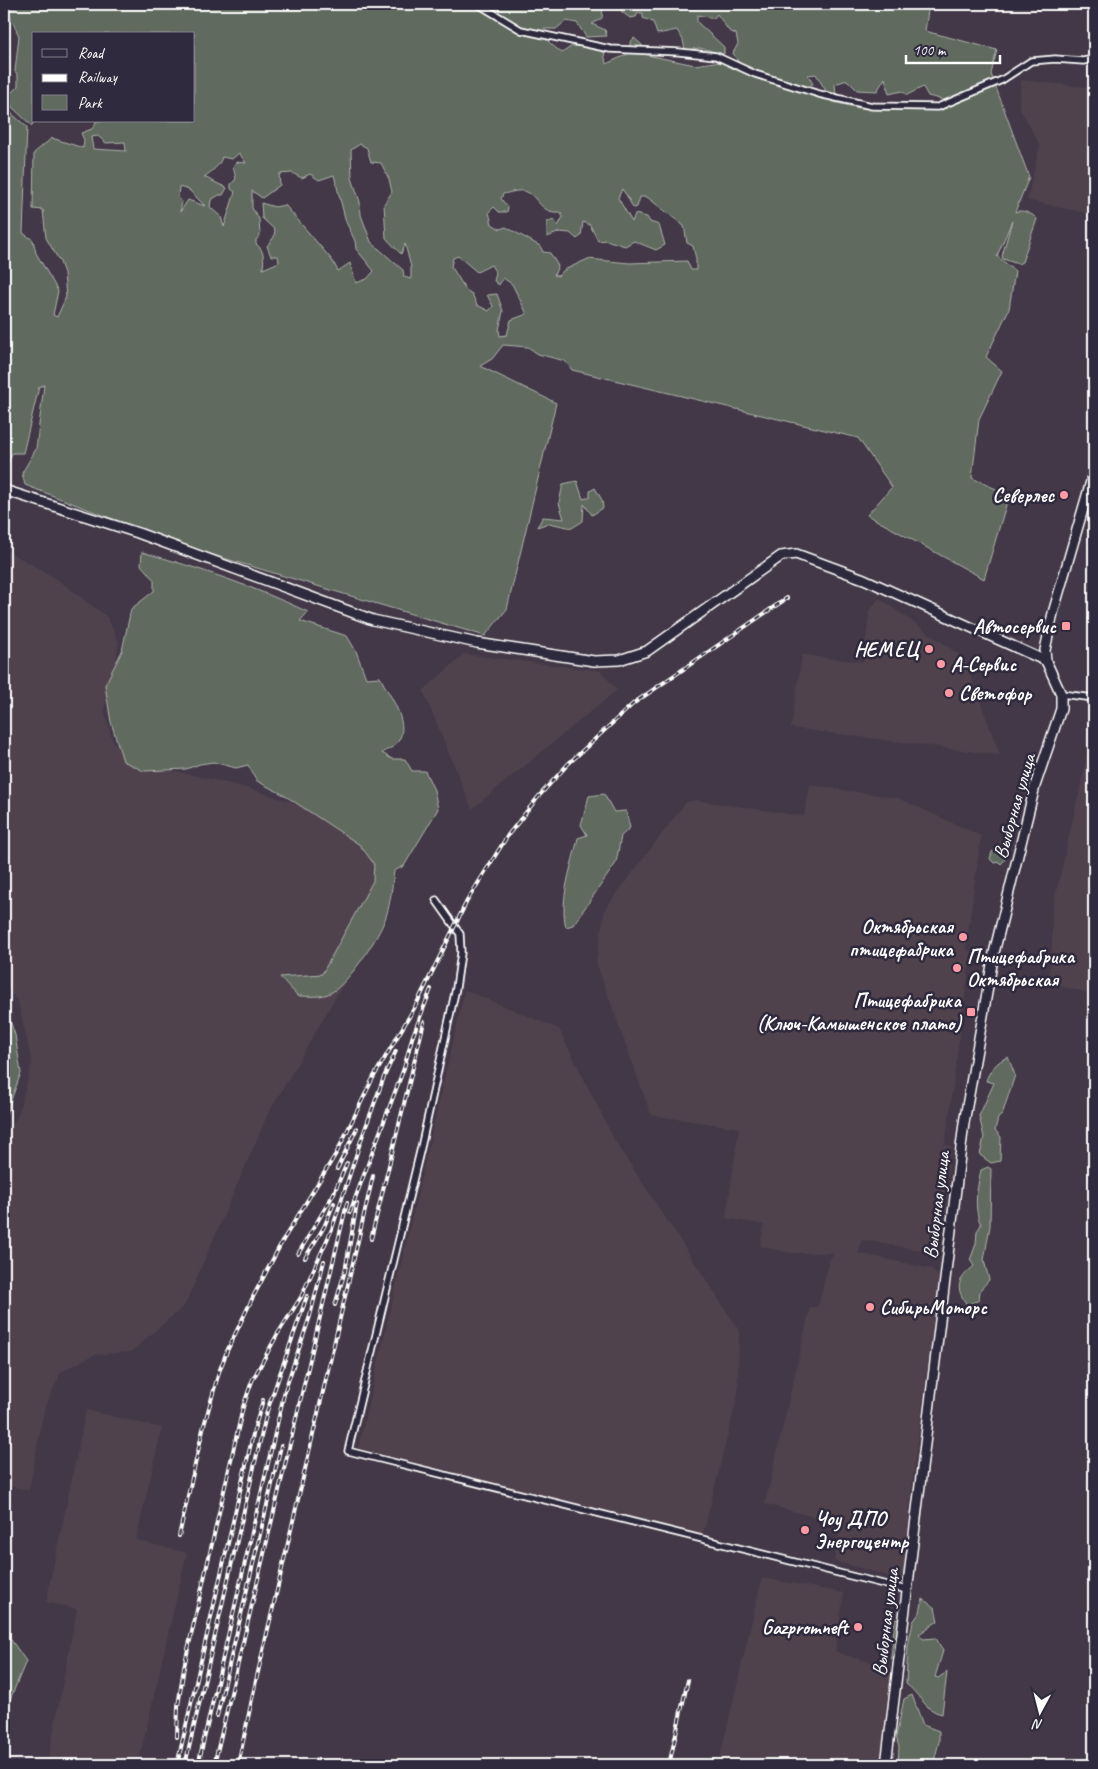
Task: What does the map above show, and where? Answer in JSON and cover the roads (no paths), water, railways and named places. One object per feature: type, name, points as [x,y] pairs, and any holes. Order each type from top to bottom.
[{"type":"main road","points":[[4,490],[138,533],[373,620],[476,643],[594,661],[620,660],[647,651],[781,556],[796,554],[864,579],[1046,661],[1045,650],[1053,613],[1094,471]]},
{"type":"main road","name":"Выборная улица","points":[[886,1765],[964,1123],[994,953],[1035,786],[1059,718],[1062,701],[1061,694],[1046,661]]},
{"type":"street","points":[[478,4],[521,30],[610,49],[679,52],[716,56],[755,74],[819,94],[872,106],[938,108],[1002,80],[1031,61],[1055,59],[1083,61],[1094,59]]},
{"type":"street","points":[[1061,694],[1094,698]]},
{"type":"street","points":[[436,900],[460,934],[456,988],[422,1143],[348,1451],[907,1590]]},
{"type":"railway","points":[[179,1536],[203,1429],[227,1351],[283,1240],[337,1152],[373,1078],[416,1005],[467,901],[508,835],[568,764],[634,703],[787,598]]},
{"type":"railway","points":[[350,1212],[404,1068],[412,1038],[431,989]]},
{"type":"railway","points":[[371,1239],[424,1022]]},
{"type":"railway","points":[[177,1737],[178,1706],[184,1667],[243,1407],[252,1381],[277,1335],[301,1297],[332,1229],[361,1140],[384,1077],[396,1051]]},
{"type":"railway","points":[[337,1169],[357,1128]]},
{"type":"railway","points":[[298,1254],[333,1195],[347,1163]]},
{"type":"railway","points":[[238,1765],[373,1176]]},
{"type":"railway","points":[[305,1258],[324,1227],[334,1203]]},
{"type":"railway","points":[[214,1765],[347,1203]]},
{"type":"railway","points":[[335,1305],[345,1271],[357,1204]]},
{"type":"railway","points":[[198,1765],[285,1390],[310,1316],[324,1261]]},
{"type":"railway","points":[[185,1765],[267,1411],[307,1296]]},
{"type":"railway","points":[[177,1765],[254,1430],[263,1400]]},
{"type":"railway","points":[[217,1716],[281,1446]]},
{"type":"railway","points":[[669,1765],[688,1680]]},
{"type":"place","name":"Северлес","points":[[1064,495]]},
{"type":"place","name":"Автосервис","points":[[1066,626]]},
{"type":"place","name":"НЕМЕЦ","points":[[929,649]]},
{"type":"place","name":"А-Сервис","points":[[941,664]]},
{"type":"place","name":"Светофор","points":[[949,693]]},
{"type":"place","name":"Октябрьская птицефабрика","points":[[963,937]]},
{"type":"place","name":"Птицефабрика Октябрьская","points":[[957,968]]},
{"type":"place","name":"Птицефабрика (Ключ-Камышенское плато)","points":[[971,1012]]},
{"type":"place","name":"СибирьМоторс","points":[[870,1307]]},
{"type":"place","name":"Чоу ДПО Энергоцентр","points":[[805,1530]]},
{"type":"place","name":"Gazpromneft","points":[[858,1627]]}]
